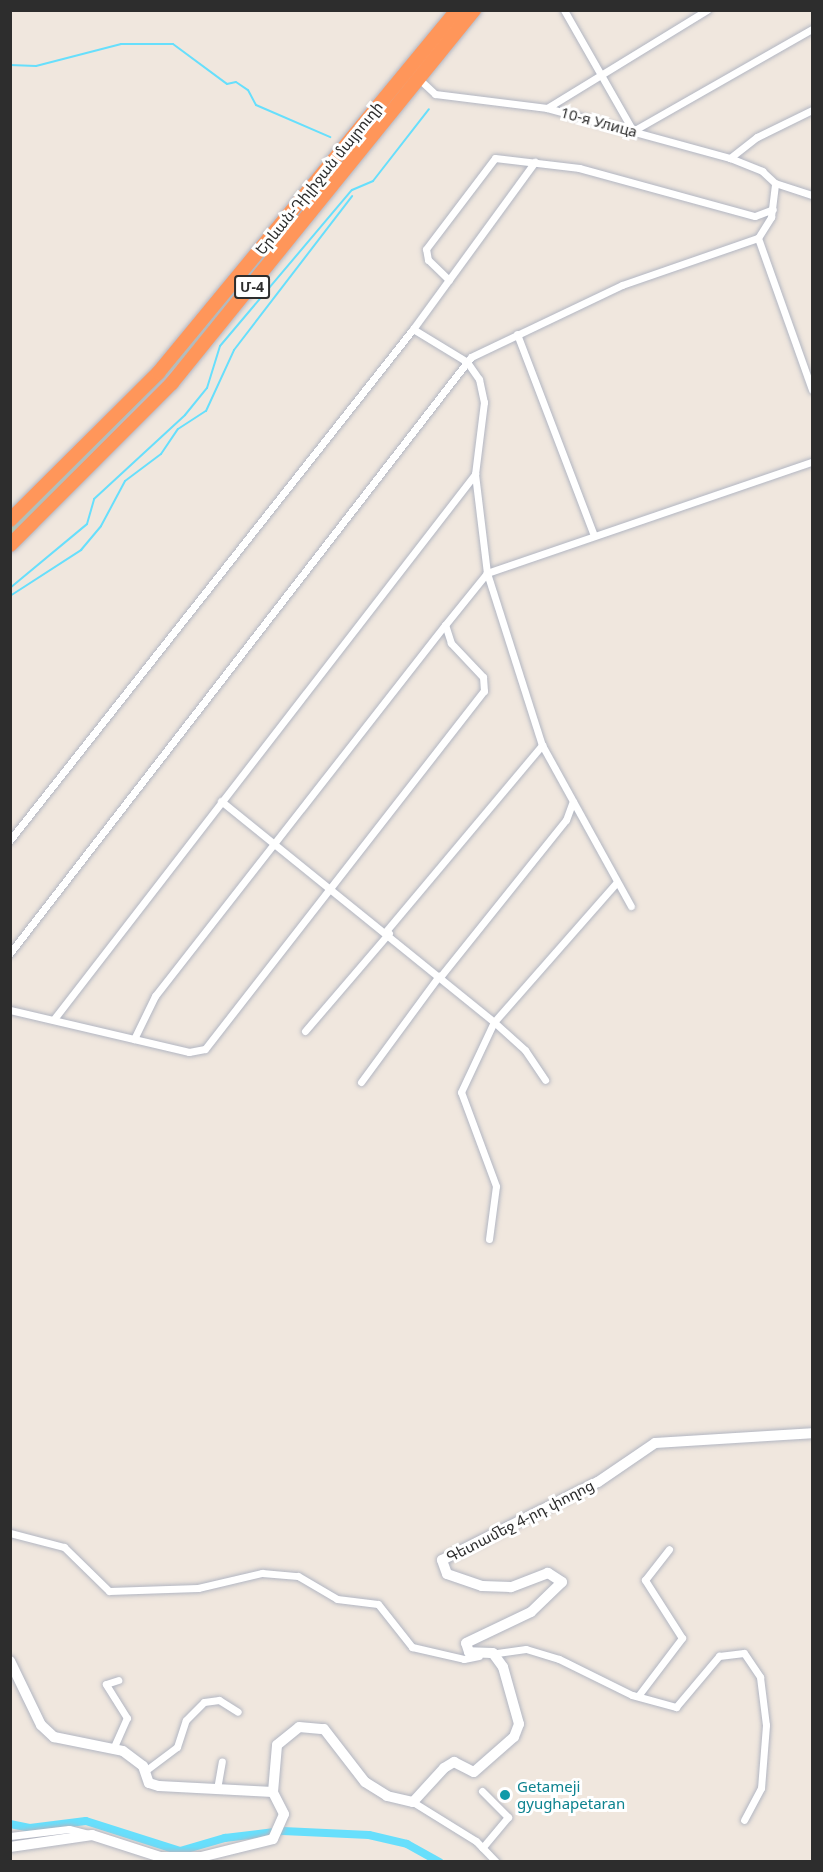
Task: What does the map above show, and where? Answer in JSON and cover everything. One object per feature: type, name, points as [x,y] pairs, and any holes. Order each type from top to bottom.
[{"type":"highway","name":"Երևան-Դիլիջան մայրուղի","points":[[10,520],[158,373],[457,10]]},
{"type":"highway","name":"Երևան-Դիլիջան մայրուղի","points":[[10,544],[172,383],[474,10]]},
{"type":"street","points":[[564,10],[597,74],[633,131],[813,29]]},
{"type":"street","points":[[547,108],[597,74],[707,10]]},
{"type":"street","name":"10-я Улица","points":[[419,79],[435,94],[459,100],[547,108],[730,158],[762,171],[775,183],[813,195]]},
{"type":"street","points":[[730,158],[757,137],[813,110]]},
{"type":"street","points":[[449,280],[428,260],[431,238],[491,161],[535,162],[579,168],[755,216],[773,209]]},
{"type":"street","points":[[10,840],[413,329],[535,162]]},
{"type":"street","points":[[10,953],[468,362],[517,334],[622,285],[758,238],[773,209],[775,183]]},
{"type":"street","points":[[758,238],[812,388]]},
{"type":"street","points":[[413,329],[468,362],[484,402],[475,474],[487,573],[542,745],[631,906]]},
{"type":"street","points":[[517,334],[594,537]]},
{"type":"street","points":[[134,1039],[154,996],[487,573],[813,462]]},
{"type":"street","points":[[54,1019],[475,474]]},
{"type":"street","points":[[10,1010],[189,1052],[205,1049],[484,691],[483,677],[451,644],[445,625]]},
{"type":"street","points":[[305,1031],[542,745]]},
{"type":"street","points":[[221,801],[275,843],[328,889],[387,932],[494,1022],[525,1050],[545,1080]]},
{"type":"street","points":[[361,1082],[439,976],[566,820],[573,801]]},
{"type":"street","points":[[489,1239],[496,1186],[461,1092],[494,1022],[616,882]]},
{"type":"street","name":"Գետամեջ 4-րդ փողոց","points":[[493,1653],[469,1652],[466,1643],[531,1612],[562,1582],[548,1573],[511,1587],[482,1586],[447,1575],[442,1560],[598,1482],[655,1443],[813,1433]]},
{"type":"street","points":[[10,1533],[64,1547],[109,1591],[198,1588],[262,1573],[298,1576],[337,1599],[378,1604],[412,1647],[464,1659],[526,1649],[559,1659],[638,1696],[676,1707],[719,1656],[733,1650],[755,1664],[766,1725],[764,1772],[744,1820]]},
{"type":"street","points":[[638,1696],[682,1638],[645,1580],[669,1549]]},
{"type":"street","points":[[413,1802],[444,1768],[454,1762],[476,1770],[518,1730],[511,1687],[493,1653]]},
{"type":"street","points":[[10,1661],[41,1725],[54,1737],[123,1751],[145,1771],[146,1780],[159,1786],[273,1792]]},
{"type":"street","points":[[113,1749],[127,1718],[106,1684],[118,1680]]},
{"type":"street","points":[[145,1771],[177,1747],[186,1720],[204,1701],[219,1700],[238,1712]]},
{"type":"street","points":[[10,1836],[69,1829],[184,1858],[273,1839],[284,1824],[273,1792],[282,1736],[314,1725],[324,1729],[365,1782],[387,1796],[413,1802],[482,1848],[496,1862]]},
{"type":"street","points":[[217,1789],[222,1761]]},
{"type":"street","points":[[482,1791],[508,1817],[482,1848]]},
{"type":"street","points":[[10,1847],[92,1835]]},
{"type":"green space","points":[[462,11],[468,11],[182,360],[11,536],[10,527],[178,357]]},
{"type":"waterway","points":[[10,65],[36,66],[121,44],[173,44],[227,84],[236,82],[248,90],[256,105],[330,137]]},
{"type":"waterway","points":[[10,588],[87,524],[94,499],[185,415],[207,388],[220,346],[352,190],[373,181],[429,109]]},
{"type":"waterway","points":[[10,596],[81,550],[101,526],[125,481],[161,454],[178,429],[206,411],[234,350],[352,196]]},
{"type":"waterway","points":[[10,1824],[30,1828],[86,1821],[180,1851],[225,1838],[283,1831],[369,1835],[407,1844],[439,1862]]},
{"type":"place","name":"Getameji gyughapetaran","points":[[505,1795]]}]
